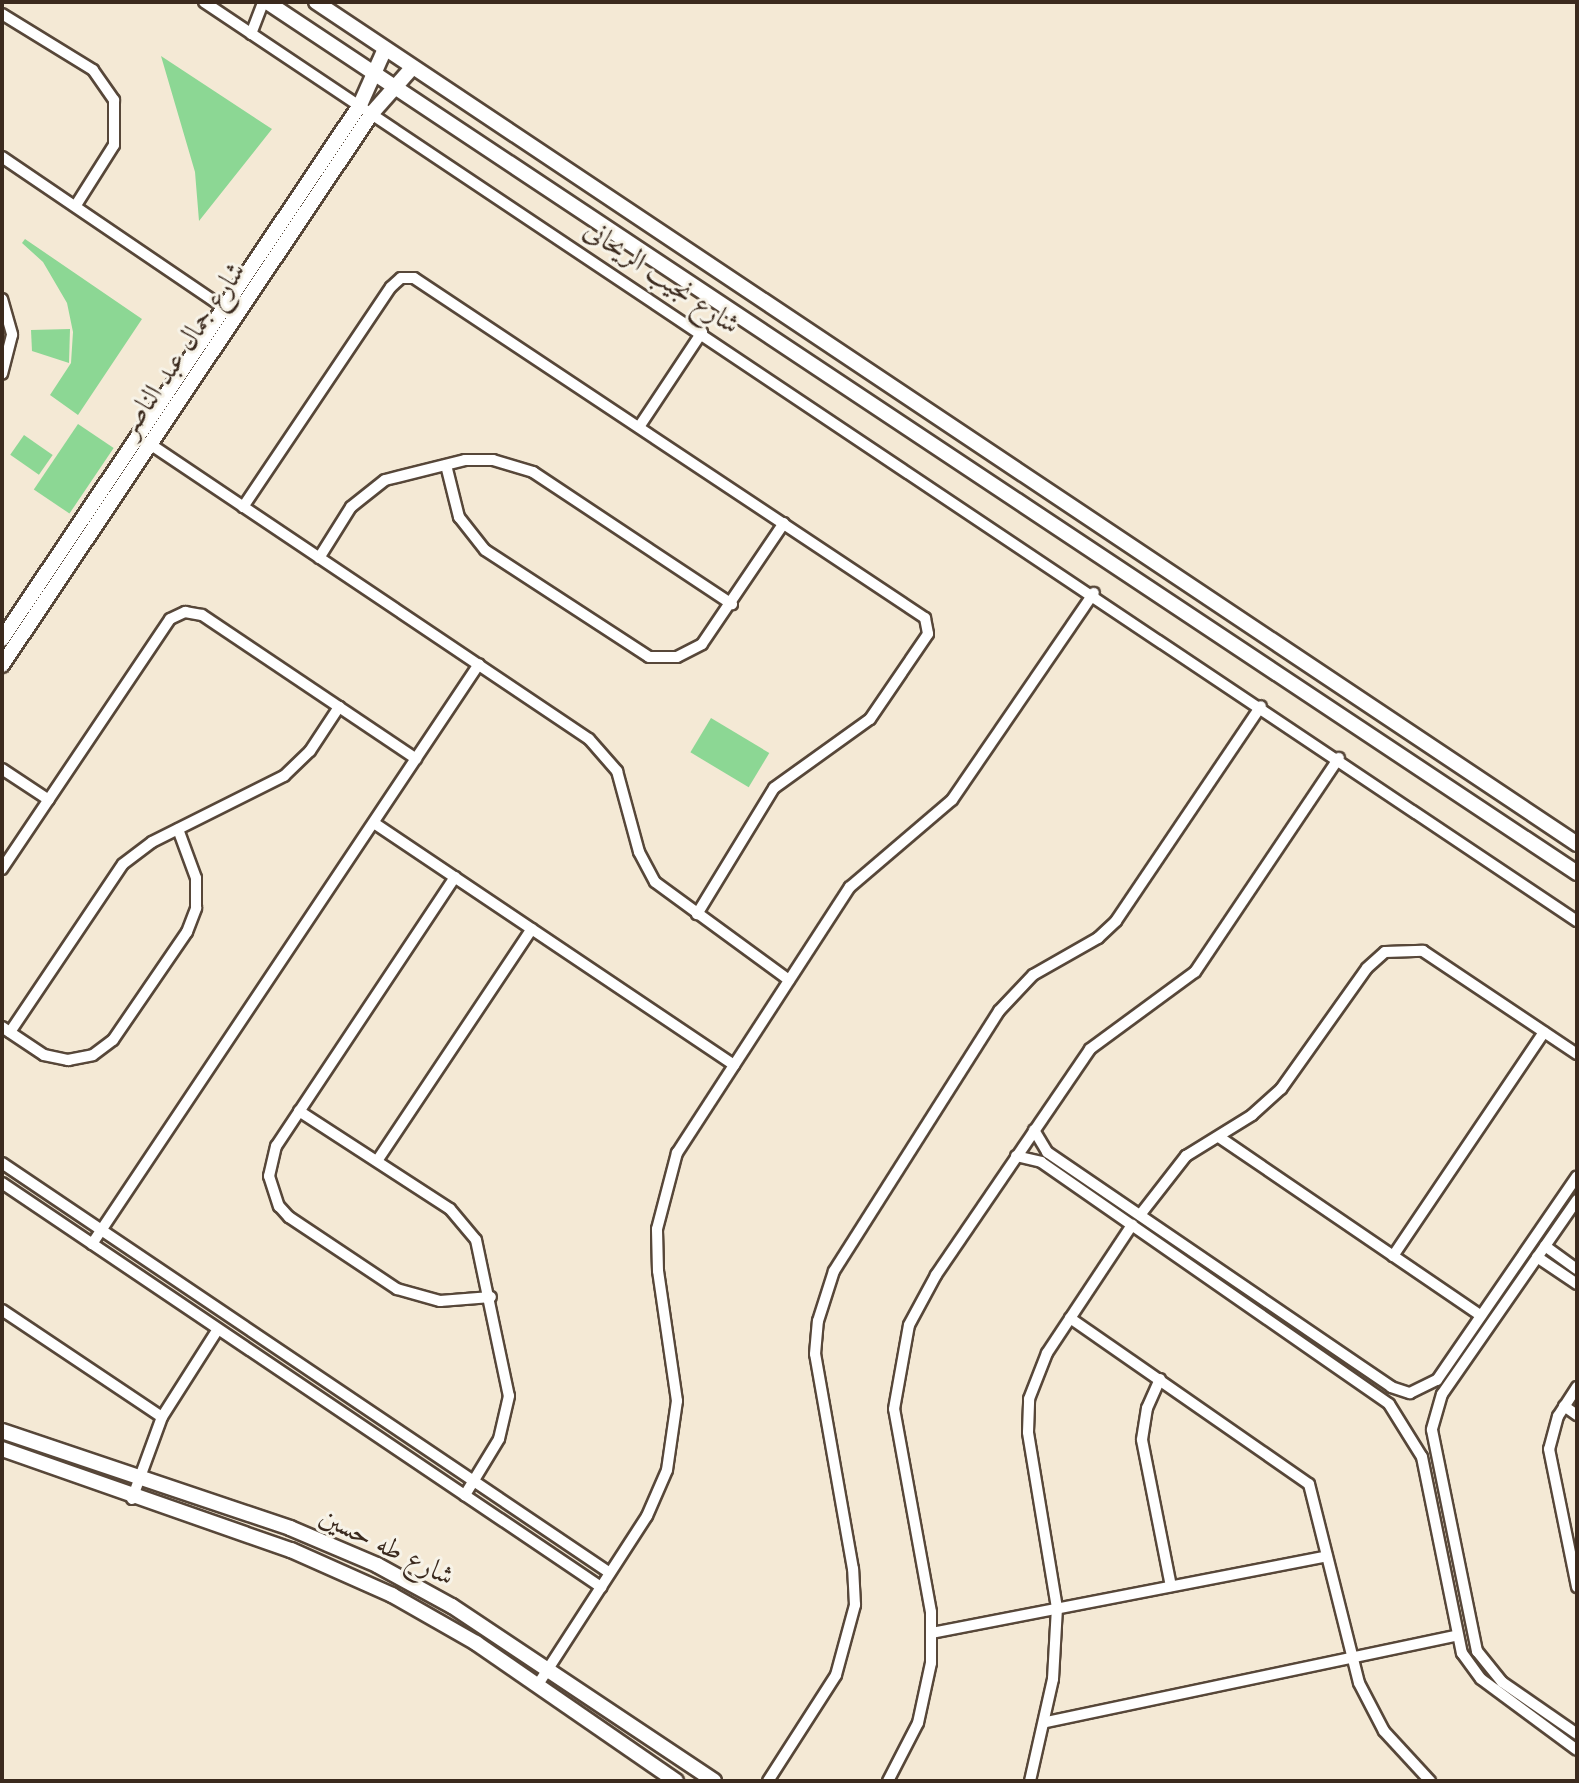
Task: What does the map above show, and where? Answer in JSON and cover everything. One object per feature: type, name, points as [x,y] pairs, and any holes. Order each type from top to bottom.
[{"type":"main road","points":[[265,2],[1577,873]]},
{"type":"main road","points":[[316,2],[384,51],[1575,839]]},
{"type":"main road","name":"شارع جمال عبد الناصر","points":[[366,109],[372,73],[384,51]]},
{"type":"main road","name":"شارع جمال عبد الناصر","points":[[2,639],[224,308],[366,109],[396,88],[412,68]]},
{"type":"main road","name":"شارع جمال عبد الناصر","points":[[2,665],[150,444],[321,175]]},
{"type":"main road","name":"شارع طه حسين","points":[[2,1431],[290,1528],[363,1558],[441,1599],[714,1781]]},
{"type":"main road","name":"شارع طه حسين","points":[[2,1449],[132,1499],[255,1537],[351,1576],[448,1626],[676,1781]]},
{"type":"street","name":"شارع نجيب الريحانى","points":[[204,2],[1094,593],[1577,921]]},
{"type":"street","points":[[251,34],[265,2]]},
{"type":"street","points":[[2,14],[93,70],[114,100],[114,145],[76,205]]},
{"type":"street","points":[[2,157],[224,308]]},
{"type":"street","points":[[243,507],[401,278],[420,281],[925,618],[929,630],[861,728],[774,788],[697,914]]},
{"type":"street","points":[[2,299],[12,335],[2,374]]},
{"type":"street","points":[[639,427],[702,332]]},
{"type":"street","points":[[150,444],[589,739],[609,759],[645,867],[667,894],[789,980]]},
{"type":"street","points":[[319,558],[351,507],[372,487],[399,475],[446,465],[493,460],[533,472],[732,604]]},
{"type":"street","points":[[446,465],[459,517],[475,541],[635,653],[663,659],[690,652],[712,634],[784,523]]},
{"type":"street","points":[[537,1686],[659,1491],[676,1424],[676,1378],[656,1250],[664,1187],[685,1139],[850,887],[952,800],[1094,593]]},
{"type":"street","points":[[2,869],[177,614],[202,615],[416,759]]},
{"type":"street","points":[[92,1244],[479,664]]},
{"type":"street","points":[[768,1781],[836,1675],[855,1605],[853,1569],[815,1354],[818,1321],[834,1271],[999,1011],[1033,975],[1098,938],[1116,921],[1261,706]]},
{"type":"street","points":[[178,829],[196,878],[196,908],[187,932],[113,1040],[93,1055],[68,1060],[44,1055],[6,1030],[115,873],[142,848],[178,829],[284,776],[310,751],[339,707]]},
{"type":"street","points":[[888,1781],[918,1723],[932,1633],[896,1437],[898,1366],[921,1299],[1099,1039],[1169,994],[1206,959],[1339,758]]},
{"type":"street","points":[[2,769],[49,800]]},
{"type":"street","points":[[374,823],[734,1065]]},
{"type":"street","points":[[455,877],[299,1111],[270,1161],[272,1192],[289,1217],[412,1296],[440,1301],[491,1297]]},
{"type":"street","points":[[377,1161],[532,929]]},
{"type":"street","points":[[1140,1215],[1174,1167],[1281,1089],[1367,968],[1385,952],[1423,951],[1577,1054]]},
{"type":"street","points":[[1393,1256],[1544,1032]]},
{"type":"street","points":[[299,1111],[450,1209],[468,1228],[481,1252],[508,1411],[499,1439],[465,1495]]},
{"type":"street","points":[[1034,1130],[1047,1152],[1400,1392],[1429,1387],[1577,1176]]},
{"type":"street","points":[[1219,1137],[1481,1316]]},
{"type":"street","points":[[1016,1156],[1035,1158],[1372,1391],[1403,1419],[1422,1457],[1455,1636],[1481,1679],[1577,1750]]},
{"type":"street","points":[[2,1163],[610,1573]]},
{"type":"street","points":[[2,1183],[601,1587]]},
{"type":"street","points":[[1577,1200],[1442,1394],[1432,1430],[1477,1651],[1502,1682],[1577,1734]]},
{"type":"street","points":[[1030,1781],[1046,1722],[1057,1608],[1028,1416],[1039,1368],[1132,1225]]},
{"type":"street","points":[[1545,1246],[1577,1269]]},
{"type":"street","points":[[1537,1257],[1577,1284]]},
{"type":"street","points":[[2,1310],[162,1417]]},
{"type":"street","points":[[1070,1318],[1301,1475],[1315,1494],[1351,1658],[1370,1708],[1416,1777],[1430,1781]]},
{"type":"street","points":[[132,1499],[162,1417],[218,1329]]},
{"type":"street","points":[[1160,1379],[1147,1408],[1142,1440],[1171,1586]]},
{"type":"street","points":[[1577,1387],[1564,1406],[1550,1438],[1549,1460],[1577,1587]]},
{"type":"street","points":[[1564,1406],[1577,1415]]},
{"type":"street","points":[[932,1633],[1327,1556]]},
{"type":"street","points":[[1046,1722],[1455,1636]]},
{"type":"green space","points":[[161,56],[272,129],[199,221],[195,172]]},
{"type":"green space","points":[[25,239],[142,319],[78,415],[50,395],[71,363],[73,332],[67,303],[43,262],[22,243]]},
{"type":"green space","points":[[70,329],[69,363],[32,351],[31,330]]},
{"type":"green space","points":[[78,424],[114,448],[69,514],[34,489]]},
{"type":"green space","points":[[24,435],[53,455],[39,475],[10,455]]},
{"type":"green space","points":[[711,718],[769,753],[749,787],[690,752]]}]
